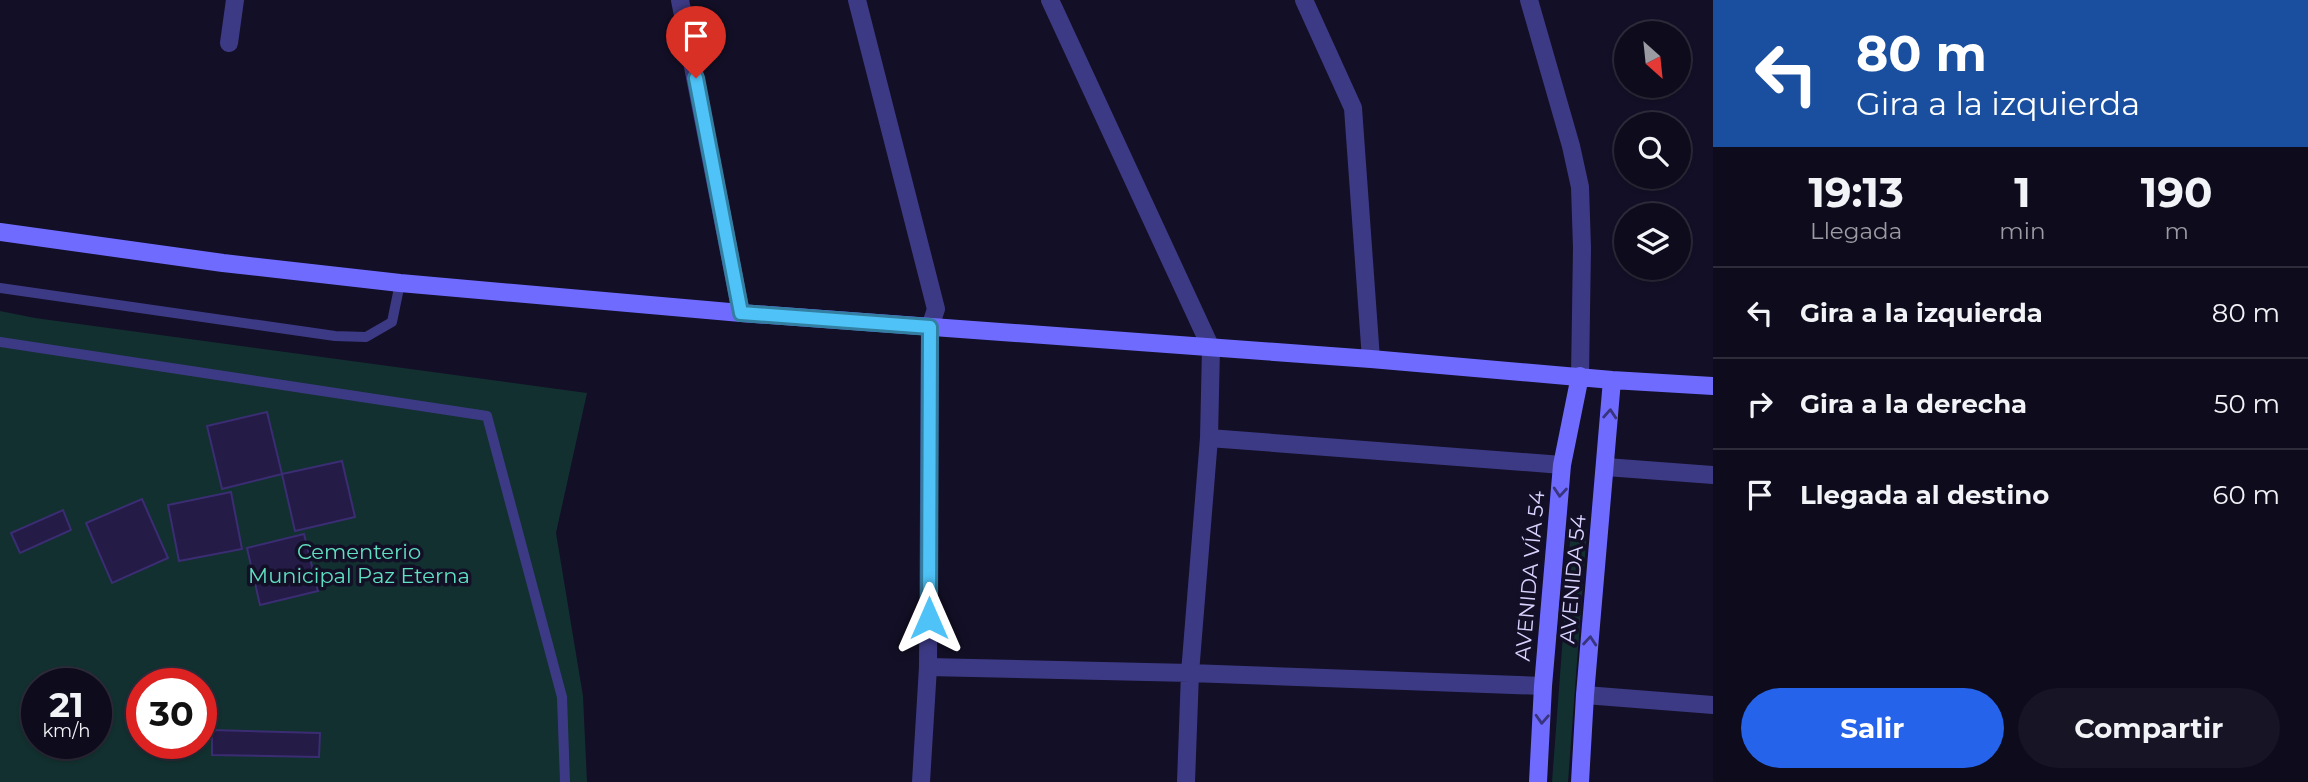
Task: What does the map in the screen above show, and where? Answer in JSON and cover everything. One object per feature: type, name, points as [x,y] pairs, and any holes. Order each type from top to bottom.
[{"type":"street","points":[[229,43],[235,0]]},
{"type":"street","points":[[680,0],[741,313]]},
{"type":"street","points":[[857,0],[936,309],[930,327],[928,667],[921,782]]},
{"type":"street","points":[[1050,0],[1212,348],[1209,438],[1190,673],[1186,782]]},
{"type":"street","points":[[1304,0],[1353,108],[1371,359]]},
{"type":"street","points":[[1529,0],[1571,146],[1580,187],[1580,376]]},
{"type":"street","points":[[0,232],[223,263],[400,283],[741,313],[1713,386]]},
{"type":"street","name":"AVENIDA VÍA 54","points":[[1538,782],[1562,465],[1580,376]]},
{"type":"street","name":"AVENIDA 54","points":[[1580,782],[1612,380]]},
{"type":"street","points":[[1209,438],[1562,465]]},
{"type":"street","points":[[1606,467],[1713,475]]},
{"type":"street","points":[[928,667],[1544,686]]},
{"type":"street","points":[[1585,695],[1713,705]]},
{"type":"lane","points":[[0,288],[335,336],[366,337],[392,322],[400,283]]},
{"type":"lane","points":[[0,342],[487,416],[562,698],[565,782]]},
{"type":"green space","name":"Cementerio Municipal Paz Eterna","points":[[0,311],[587,393],[556,533],[583,696],[587,782],[0,782]]},
{"type":"green space","points":[[1571,528],[1587,529],[1568,782],[1552,782]]},
{"type":"building","points":[[267,412],[282,474],[222,489],[207,426]]},
{"type":"building","points":[[342,461],[355,517],[295,531],[282,474]]},
{"type":"building","points":[[231,492],[242,549],[179,561],[168,505]]},
{"type":"building","points":[[142,499],[168,558],[112,583],[86,523]]},
{"type":"building","points":[[63,510],[71,530],[20,553],[11,533]]},
{"type":"building","points":[[304,534],[318,591],[260,605],[247,548]]},
{"type":"building","points":[[217,730],[320,733],[319,757],[217,755]]},
{"type":"route","points":[[696,78],[741,313],[930,327],[929,618]]}]
